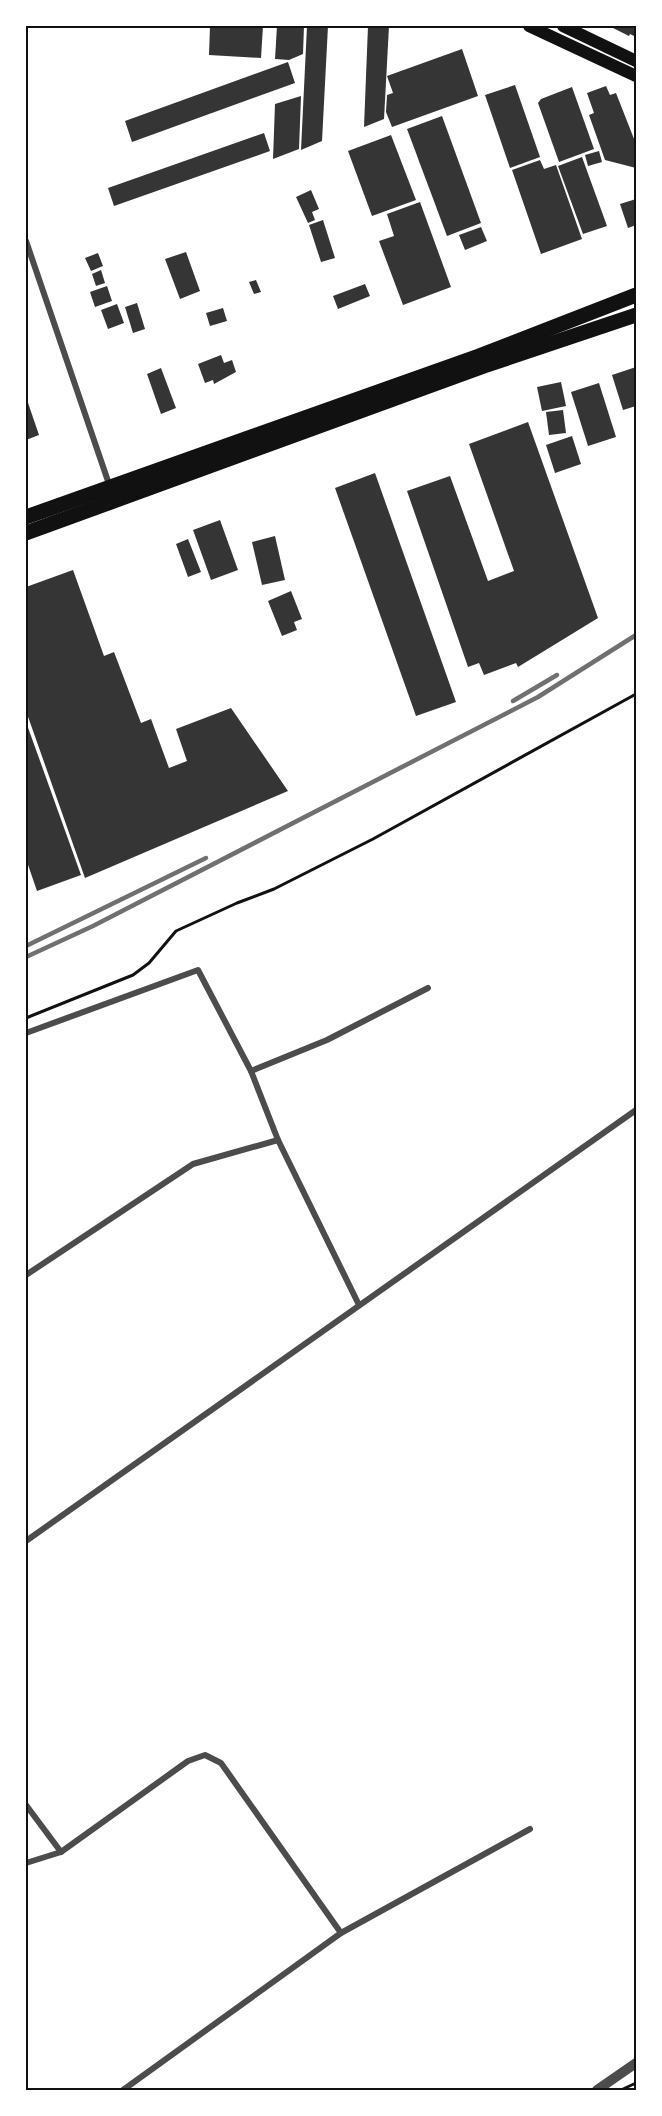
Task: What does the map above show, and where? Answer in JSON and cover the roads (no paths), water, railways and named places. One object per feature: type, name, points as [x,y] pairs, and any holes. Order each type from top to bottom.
[{"type":"highway","points":[[26,533],[112,493],[636,295]]},
{"type":"highway","points":[[26,518],[112,493],[636,315]]},
{"type":"main road","points":[[529,26],[636,76]]},
{"type":"main road","points":[[563,26],[636,61]]},
{"type":"street","points":[[26,241],[112,493]]},
{"type":"street","points":[[26,1033],[198,970],[251,1071],[278,1140],[359,1305]]},
{"type":"street","points":[[251,1071],[327,1040],[428,988]]},
{"type":"street","points":[[26,1541],[636,1110]]},
{"type":"street","points":[[26,1275],[193,1164],[278,1140]]},
{"type":"street","points":[[26,1863],[61,1852],[188,1761],[205,1755],[221,1764],[341,1934]]},
{"type":"street","points":[[26,1805],[61,1852]]},
{"type":"street","points":[[123,2091],[341,1934],[530,1829]]},
{"type":"street","points":[[597,2091],[636,2063]]},
{"type":"railway","points":[[26,957],[93,926],[538,697],[636,635]]},
{"type":"railway","points":[[513,701],[557,675]]},
{"type":"railway","points":[[26,946],[206,858]]}]
